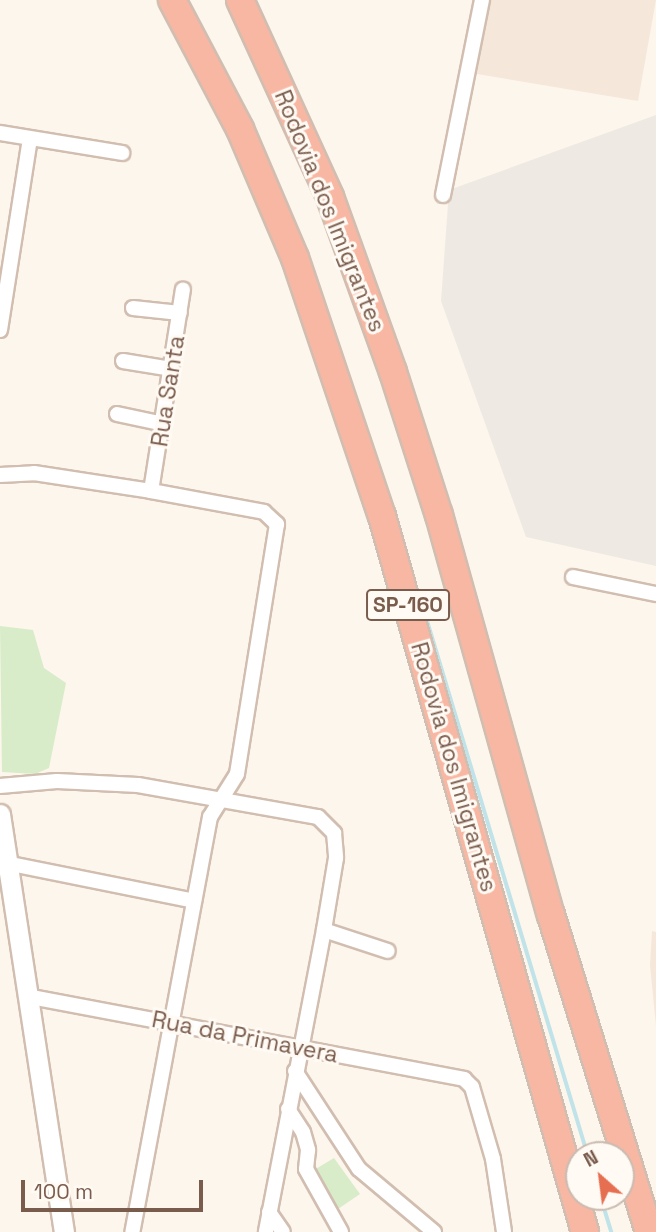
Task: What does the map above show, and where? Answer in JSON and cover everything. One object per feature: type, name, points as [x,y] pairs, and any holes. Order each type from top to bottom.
[{"type":"highway","name":"Rodovia dos Imigrantes","points":[[172,0],[240,129],[295,258],[382,516],[584,1232]]},
{"type":"highway","name":"Rodovia dos Imigrantes","points":[[240,0],[326,187],[393,372],[439,515],[551,915],[649,1232]]},
{"type":"main road","points":[[0,814],[6,863],[6,910],[26,996],[64,1232]]},
{"type":"street","points":[[443,195],[482,0]]},
{"type":"street","points":[[0,133],[122,153]]},
{"type":"street","points":[[0,330],[5,260],[30,138]]},
{"type":"street","name":"Rua Santa","points":[[151,491],[164,424],[183,290]]},
{"type":"street","points":[[133,308],[180,313]]},
{"type":"street","points":[[123,361],[172,369]]},
{"type":"street","points":[[117,414],[164,424]]},
{"type":"street","points":[[0,475],[34,473],[151,491],[264,512],[277,524],[237,774],[210,817],[132,1232]]},
{"type":"street","points":[[572,577],[656,594]]},
{"type":"street","points":[[0,786],[112,782],[318,817],[334,833],[336,858],[324,930],[298,1049],[266,1232]]},
{"type":"street","points":[[6,863],[194,901]]},
{"type":"street","points":[[324,930],[388,951]]},
{"type":"street","name":"Rua da Primavera","points":[[26,996],[464,1079],[472,1087],[493,1158],[504,1232]]},
{"type":"street","points":[[295,1071],[359,1169],[434,1232]]},
{"type":"street","points":[[288,1109],[303,1132],[309,1150],[306,1169],[341,1232]]},
{"type":"street","points":[[269,1212],[283,1232]]},
{"type":"shaded area","points":[[487,0],[656,0],[638,101],[477,74]]},
{"type":"shaded area","points":[[656,115],[656,566],[526,537],[441,301],[449,190]]},
{"type":"shaded area","points":[[652,931],[656,932],[656,1026],[650,965]]},
{"type":"green space","points":[[0,626],[33,630],[44,668],[66,683],[49,768],[35,774],[2,772]]},
{"type":"green space","points":[[334,1158],[360,1194],[338,1209],[314,1170]]},
{"type":"waterway","points":[[423,606],[584,1141]]},
{"type":"waterway","points":[[605,1211],[612,1232]]}]
